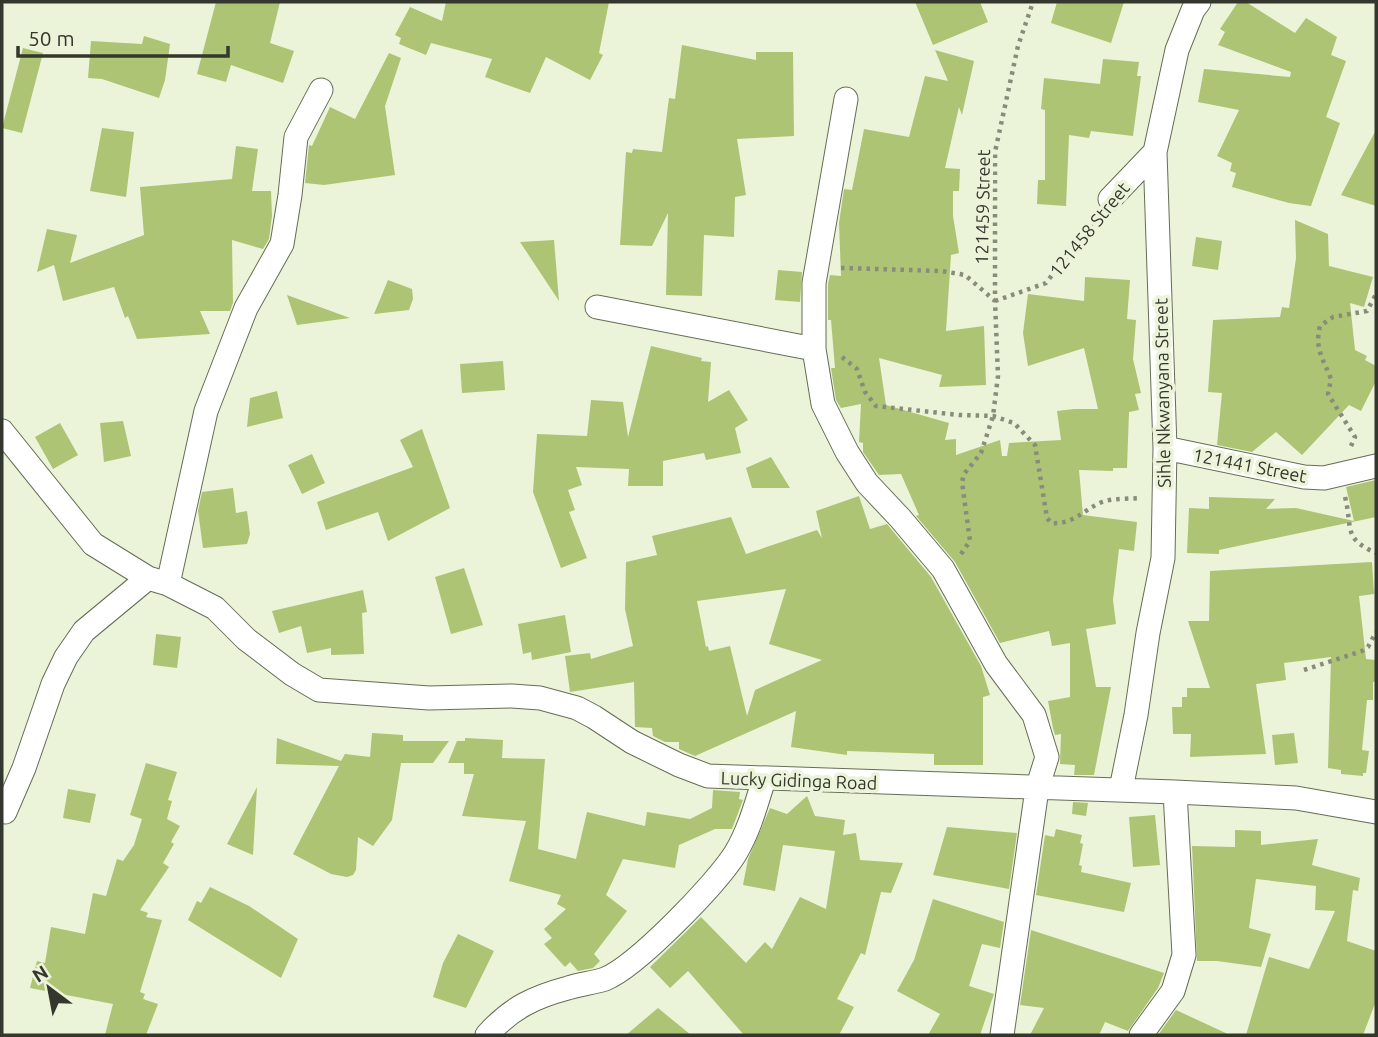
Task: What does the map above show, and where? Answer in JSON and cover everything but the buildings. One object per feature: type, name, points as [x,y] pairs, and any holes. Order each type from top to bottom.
[{"type":"street","name":"Sihle Nkwanyana Street","points":[[1121,789],[1163,558],[1165,448],[1155,152],[1177,50],[1193,10],[1199,2]]},
{"type":"street","points":[[5,813],[24,768],[53,684],[66,657],[85,631],[158,581],[206,411],[246,307],[282,244],[296,137],[321,90]]},
{"type":"street","points":[[846,99],[814,284],[814,349],[823,404],[847,452],[867,484],[900,517],[943,569],[996,664],[1034,715],[1047,757],[1037,789],[1002,1035]]},
{"type":"street","name":"121458 Street","points":[[1110,199],[1155,152]]},
{"type":"street","points":[[597,307],[814,349]]},
{"type":"street","name":"Lucky Gidinga Road","points":[[2,431],[93,544],[158,581],[215,608],[246,639],[292,674],[319,690],[429,698],[540,698],[577,708],[632,742],[708,776],[1037,789],[1121,789],[1297,799],[1376,812]]},
{"type":"street","name":"121441 Street","points":[[1165,448],[1304,477],[1340,476],[1362,467],[1376,466]]},
{"type":"street","points":[[487,1035],[519,1006],[555,992],[606,978],[629,964],[649,946],[713,883],[734,854],[748,828],[764,779]]},
{"type":"street","points":[[1141,1035],[1173,991],[1184,955],[1175,792]]},
{"type":"path","name":"121459 Street","points":[[943,569],[962,554],[970,541],[962,482],[964,474],[981,453],[993,416],[998,376],[995,152],[1017,46],[1033,2]]},
{"type":"path","name":"121458 Street","points":[[995,301],[1046,283],[1110,199]]},
{"type":"path","points":[[817,267],[942,271],[965,275],[995,301]]},
{"type":"path","points":[[1376,294],[1367,311],[1333,317],[1320,326],[1317,340],[1324,367],[1331,379],[1329,399],[1354,437],[1340,476],[1349,511],[1350,533],[1360,546],[1376,553]]},
{"type":"path","points":[[814,349],[844,358],[857,369],[865,392],[876,406],[993,416],[1014,423],[1032,440],[1042,479],[1047,517],[1051,523],[1060,524],[1074,520],[1105,501],[1164,495]]},
{"type":"path","points":[[1304,670],[1362,651],[1368,647],[1376,632]]}]
